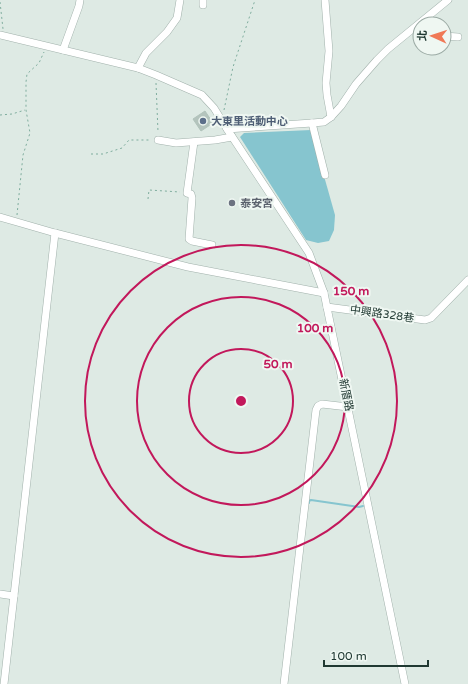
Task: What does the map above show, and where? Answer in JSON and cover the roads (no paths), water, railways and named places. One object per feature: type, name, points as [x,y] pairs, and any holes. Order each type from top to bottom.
[{"type":"street","points":[[63,50],[80,6],[80,0]]},
{"type":"street","points":[[138,68],[146,53],[167,32],[177,18],[180,0]]},
{"type":"street","points":[[325,0],[329,51],[326,83],[331,117]]},
{"type":"street","points":[[430,16],[448,0]]},
{"type":"street","points":[[228,129],[324,122],[341,106],[356,84],[376,60],[412,31]]},
{"type":"street","name":"新厝路","points":[[2,35],[138,68],[202,95],[223,121],[309,253],[324,294],[327,307],[405,684]]},
{"type":"street","points":[[452,37],[458,37]]},
{"type":"street","points":[[312,123],[325,175]]},
{"type":"street","points":[[158,140],[176,143],[232,137]]},
{"type":"street","points":[[194,142],[187,193],[191,194],[192,198],[189,238],[192,241],[212,245]]},
{"type":"street","points":[[0,217],[55,233],[188,267],[324,294]]},
{"type":"street","points":[[4,684],[55,233]]},
{"type":"street","name":"中興路328巷","points":[[327,307],[425,320],[431,318],[468,280]]},
{"type":"street","points":[[284,684],[316,410],[318,406],[322,404],[348,407]]},
{"type":"street","points":[[0,594],[14,596]]},
{"type":"water","points":[[311,130],[335,215],[334,230],[329,241],[318,243],[306,240],[240,137],[244,133]]},
{"type":"waterway","points":[[309,503],[311,500],[359,507],[363,506]]},
{"type":"place","name":"大東里活動中心","points":[[203,121]]},
{"type":"place","name":"泰安宮","points":[[232,203]]}]
